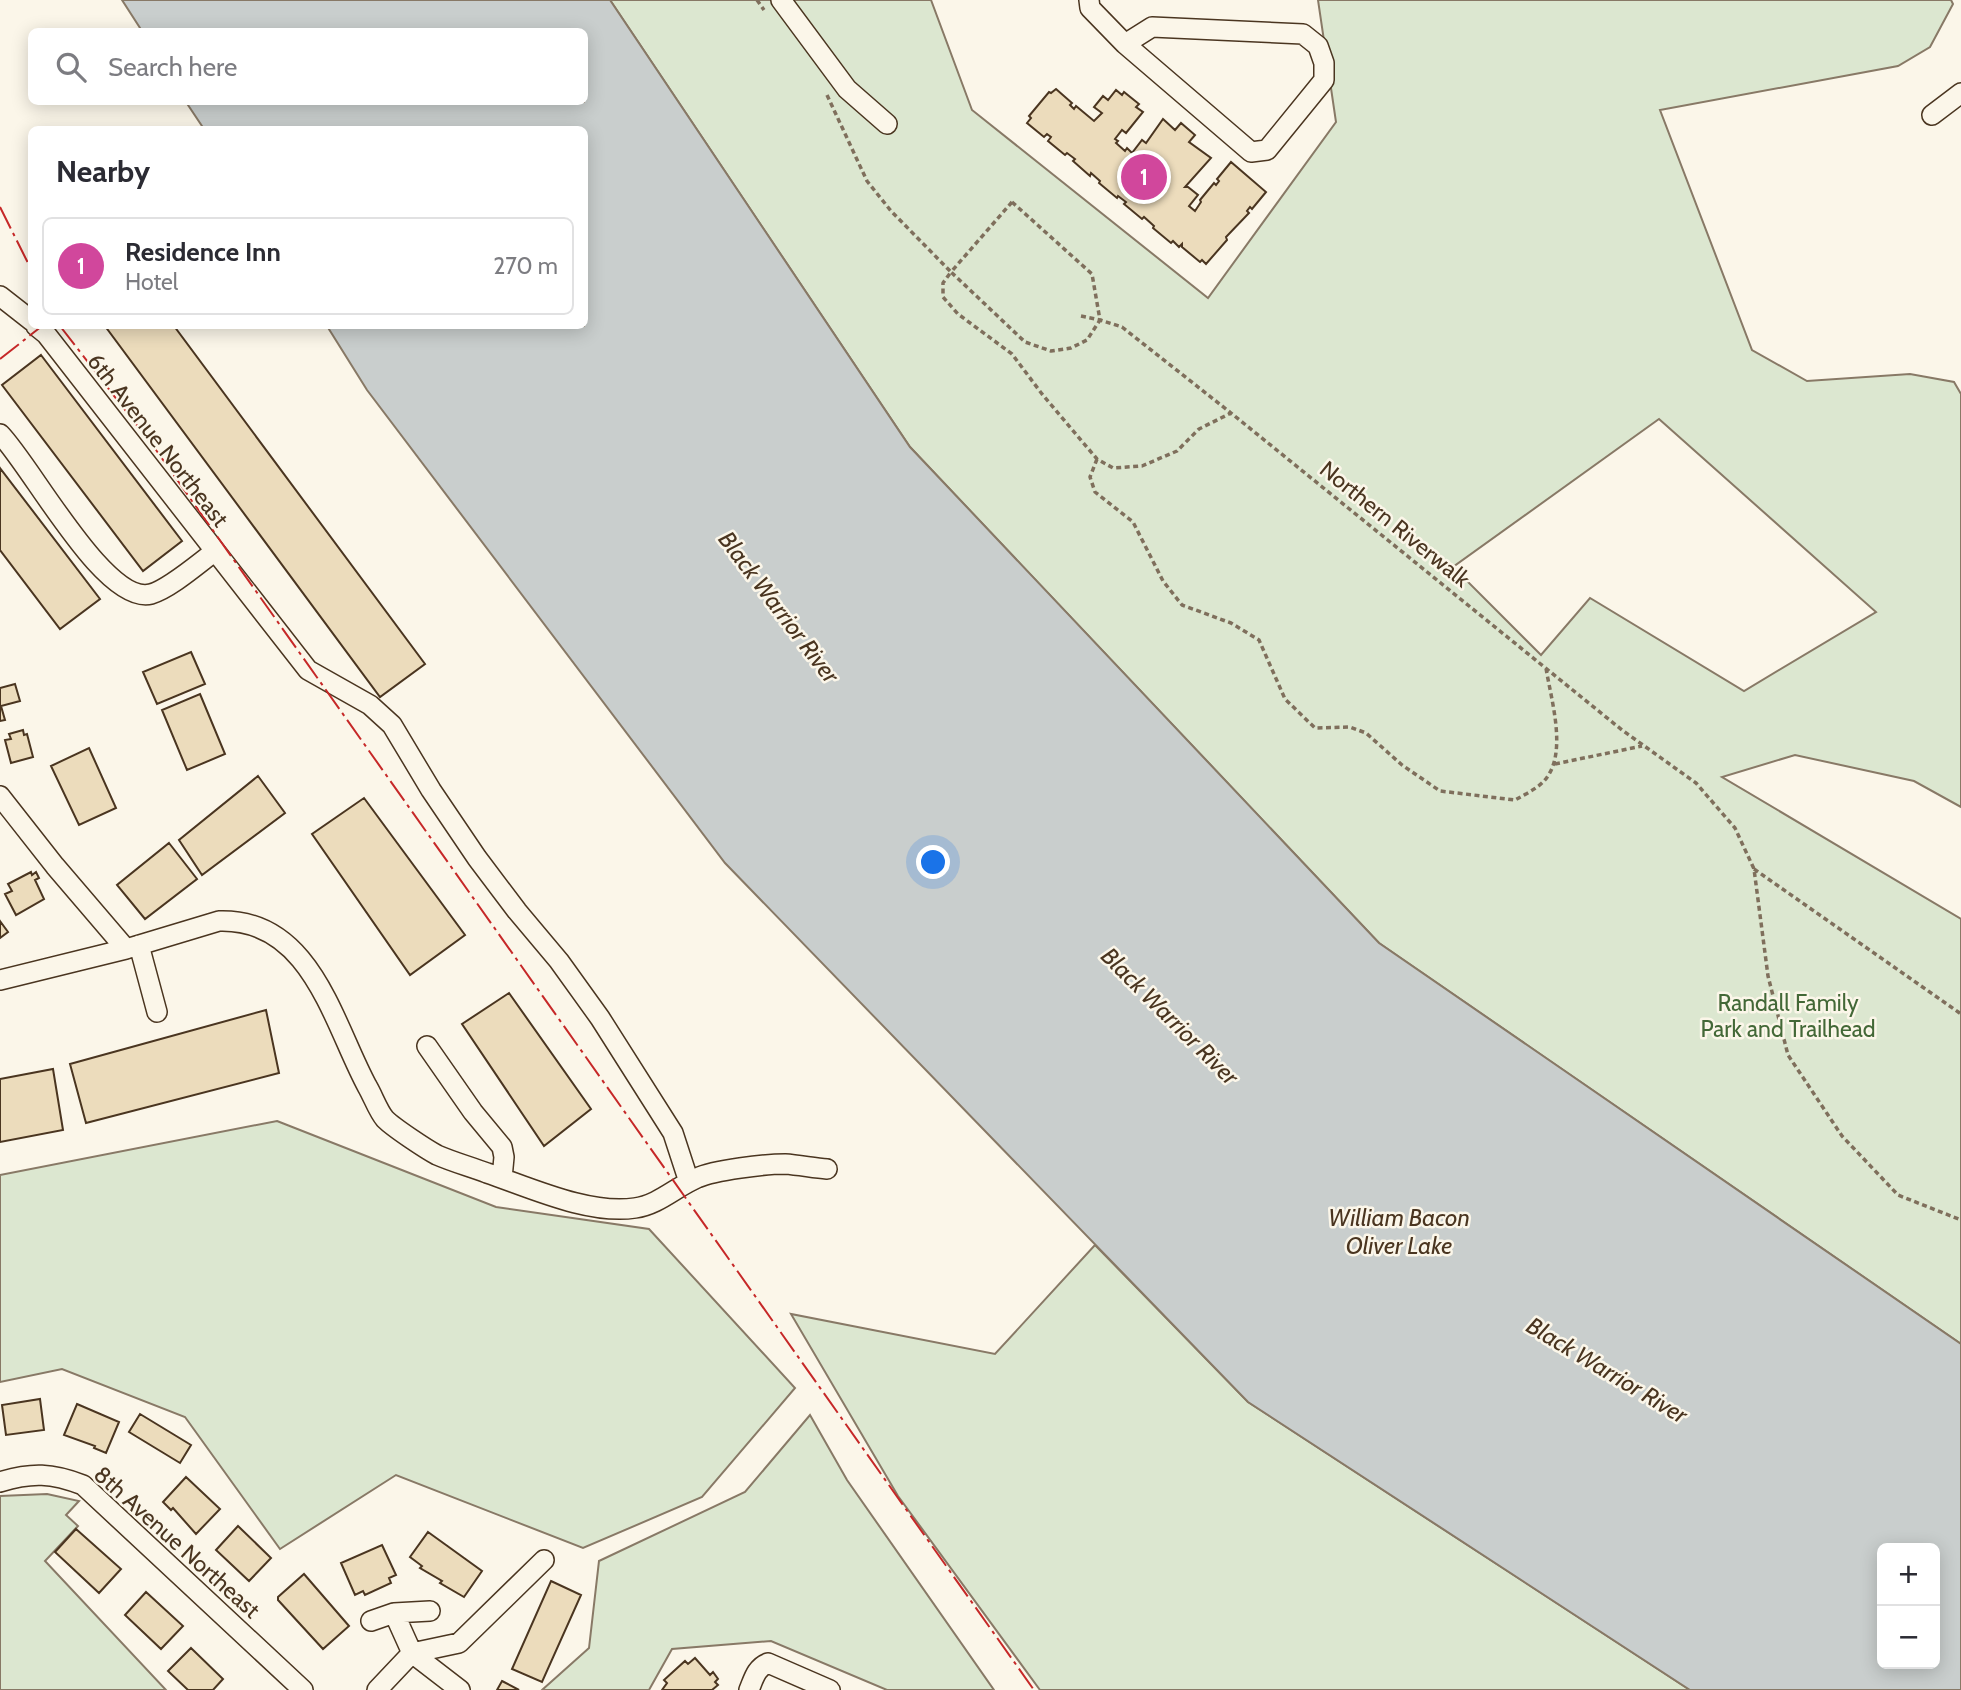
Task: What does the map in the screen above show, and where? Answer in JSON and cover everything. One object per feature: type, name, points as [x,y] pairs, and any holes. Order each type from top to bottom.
[{"type":"street","points":[[1089,0],[1090,8],[1125,44],[1251,152],[1267,150],[1324,80],[1324,63],[1318,46],[1303,34],[1152,27],[1125,44]]},
{"type":"street","points":[[773,5],[847,89],[887,124]]},
{"type":"street","points":[[1931,115],[1961,93]]},
{"type":"street","points":[[0,296],[28,318]]},
{"type":"street","name":"6th Avenue Northeast","points":[[40,329],[308,670],[370,705],[392,725],[431,790],[477,858],[559,961],[600,1018],[673,1133],[689,1182]]},
{"type":"street","name":"6th Avenue Northeast","points":[[0,435],[76,538],[114,582],[136,595],[152,594],[187,574],[214,552]]},
{"type":"street","points":[[0,796],[55,866],[133,947],[157,1012]]},
{"type":"street","points":[[0,980],[133,947],[219,921],[235,920],[257,925],[276,935],[306,965],[324,994],[354,1062],[384,1118],[436,1154],[577,1203],[618,1210],[638,1208],[658,1201],[698,1177],[720,1172],[784,1164],[827,1169]]},
{"type":"street","points":[[427,1046],[502,1147],[504,1157],[496,1176]]},
{"type":"street","name":"8th Avenue Northeast","points":[[0,1482],[19,1476],[40,1474],[62,1477],[83,1485],[303,1690]]},
{"type":"street","points":[[377,1690],[412,1653],[458,1643],[544,1560]]},
{"type":"street","points":[[371,1621],[394,1613],[430,1611]]},
{"type":"street","points":[[394,1613],[412,1653],[460,1690]]},
{"type":"street","points":[[749,1690],[756,1673],[761,1666],[768,1663],[830,1690]]},
{"type":"path","points":[[757,0],[773,5]]},
{"type":"path","points":[[826,93],[867,181],[891,211],[951,272],[1025,342],[1051,351],[1072,348],[1087,340],[1100,320],[1092,274],[1013,202],[951,272],[943,283],[943,297],[958,314],[1012,354],[1097,459],[1113,468],[1142,466],[1177,451],[1199,429],[1231,414]]},
{"type":"path","name":"Northern Riverwalk","points":[[1081,316],[1122,327],[1644,746],[1696,783],[1735,828],[1754,869],[1768,976],[1788,1055],[1842,1136],[1898,1195],[1961,1220]]},
{"type":"path","points":[[1097,459],[1090,477],[1095,492],[1133,522],[1163,580],[1182,605],[1231,623],[1259,640],[1285,699],[1315,728],[1350,727],[1366,733],[1402,765],[1440,791],[1515,800],[1543,782],[1555,764],[1557,736],[1546,668]]},
{"type":"path","points":[[1555,764],[1644,746]]},
{"type":"path","points":[[1754,869],[1961,1014]]},
{"type":"green space","name":"Randall Family Park and Trailhead","points":[[610,0],[931,0],[972,110],[1208,298],[1336,122],[1318,0],[1951,0],[1953,4],[1930,47],[1898,66],[1660,110],[1752,350],[1807,381],[1910,374],[1954,382],[1961,394],[1961,807],[1914,781],[1795,755],[1722,777],[1961,919],[1961,1344],[1379,943],[910,447]],"holes":[[[1659,419],[1876,612],[1744,691],[1590,598],[1541,655],[1453,567]]]},
{"type":"green space","points":[[277,1121],[496,1207],[649,1229],[795,1388],[702,1497],[583,1548],[396,1475],[280,1549],[185,1417],[62,1369],[0,1382],[0,1175]]},
{"type":"green space","points":[[1095,1245],[1248,1402],[1690,1690],[1040,1690],[898,1496],[791,1314],[995,1354]]},
{"type":"green space","points":[[810,1415],[847,1480],[994,1690],[887,1690],[771,1641],[672,1649],[649,1690],[542,1690],[589,1648],[599,1561],[745,1492]]},
{"type":"green space","points":[[47,1494],[79,1501],[66,1515],[78,1526],[45,1561],[166,1690],[0,1690],[0,1496]]},
{"type":"water","name":"William Bacon Oliver Lake","points":[[122,0],[610,0],[910,447],[1379,943],[1961,1344],[1961,1690],[1690,1690],[1248,1402],[725,863],[367,390],[329,329],[588,329],[588,126],[202,126],[188,105],[588,105],[588,28],[140,28]]},
{"type":"building","points":[[1056,89],[1072,103],[1070,105],[1074,109],[1076,106],[1094,121],[1102,113],[1094,107],[1103,96],[1108,100],[1116,90],[1122,95],[1124,92],[1139,104],[1136,107],[1143,112],[1126,133],[1122,130],[1115,139],[1125,151],[1127,148],[1132,153],[1142,140],[1146,143],[1163,119],[1175,130],[1181,123],[1195,135],[1189,142],[1211,158],[1185,187],[1198,195],[1189,206],[1195,211],[1200,200],[1214,183],[1216,185],[1219,181],[1217,179],[1231,162],[1266,192],[1252,209],[1250,207],[1247,211],[1249,213],[1226,237],[1227,240],[1206,264],[1202,260],[1200,262],[1182,247],[1182,244],[1179,247],[1173,241],[1171,243],[1144,217],[1142,219],[1124,204],[1126,202],[1099,183],[1091,173],[1090,176],[1073,161],[1075,159],[1067,153],[1065,155],[1048,141],[1051,137],[1047,134],[1044,137],[1027,123],[1031,118],[1029,116],[1049,92]]},
{"type":"building","points":[[107,329],[176,329],[425,664],[380,697]]},
{"type":"building","points":[[41,355],[182,541],[143,571],[2,385]]},
{"type":"building","points":[[0,468],[100,599],[60,629],[0,550]]},
{"type":"building","points":[[191,652],[205,684],[157,704],[143,672]]},
{"type":"building","points":[[15,684],[20,701],[1,706],[5,720],[0,721],[0,688]]},
{"type":"building","points":[[200,694],[225,754],[187,770],[162,710]]},
{"type":"building","points":[[23,730],[24,735],[27,734],[33,757],[11,763],[5,740],[11,739],[9,734]]},
{"type":"building","points":[[89,748],[116,808],[79,825],[51,766]]},
{"type":"building","points":[[258,776],[285,813],[202,875],[179,840]]},
{"type":"building","points":[[364,798],[465,935],[410,975],[312,834]]},
{"type":"building","points":[[169,843],[197,879],[145,919],[117,885]]},
{"type":"building","points":[[31,872],[32,875],[36,872],[39,878],[35,880],[44,899],[16,915],[5,894],[12,891],[8,884]]},
{"type":"building","points":[[0,921],[8,932],[0,938]]},
{"type":"building","points":[[509,993],[591,1109],[544,1146],[462,1024]]},
{"type":"building","points":[[266,1010],[279,1073],[86,1123],[70,1064]]},
{"type":"building","points":[[53,1069],[63,1130],[0,1142],[0,1079]]},
{"type":"building","points":[[40,1399],[44,1430],[6,1435],[2,1405]]},
{"type":"building","points":[[77,1404],[119,1422],[106,1453],[94,1448],[95,1446],[64,1435]]},
{"type":"building","points":[[140,1414],[191,1445],[180,1463],[129,1432]]},
{"type":"building","points":[[186,1477],[220,1509],[196,1534],[173,1508],[171,1510],[163,1502]]},
{"type":"building","points":[[238,1526],[271,1558],[249,1581],[216,1550]]},
{"type":"building","points":[[76,1529],[121,1569],[99,1593],[55,1552]]},
{"type":"building","points":[[428,1532],[482,1571],[464,1597],[440,1583],[442,1581],[420,1568],[422,1566],[410,1557]]},
{"type":"building","points":[[382,1545],[396,1575],[389,1578],[391,1583],[365,1595],[363,1591],[355,1595],[341,1563]]},
{"type":"building","points":[[304,1574],[349,1626],[323,1649],[278,1600],[278,1597]]},
{"type":"building","points":[[551,1581],[581,1595],[542,1682],[512,1669]]},
{"type":"building","points":[[146,1592],[183,1626],[161,1649],[125,1615]]},
{"type":"building","points":[[191,1648],[223,1679],[213,1690],[188,1690],[168,1671]]},
{"type":"building","points":[[695,1658],[710,1675],[713,1672],[718,1679],[715,1682],[718,1685],[712,1690],[662,1690],[667,1683],[664,1680],[685,1661],[688,1664]]},
{"type":"building","points":[[502,1681],[519,1690],[497,1690]]},
{"type":"power","points":[[0,207],[28,263]]},
{"type":"power","points":[[0,359],[38,329]]},
{"type":"power","points":[[62,329],[156,450],[1034,1690]]},
{"type":"place","name":"Residence Inn","points":[[1144,177]]},
{"type":"water label","name":"Black Warrior River","points":[[779,607]]},
{"type":"water label","name":"Black Warrior River","points":[[1170,1016]]},
{"type":"water label","name":"Black Warrior River","points":[[1607,1370]]}]
